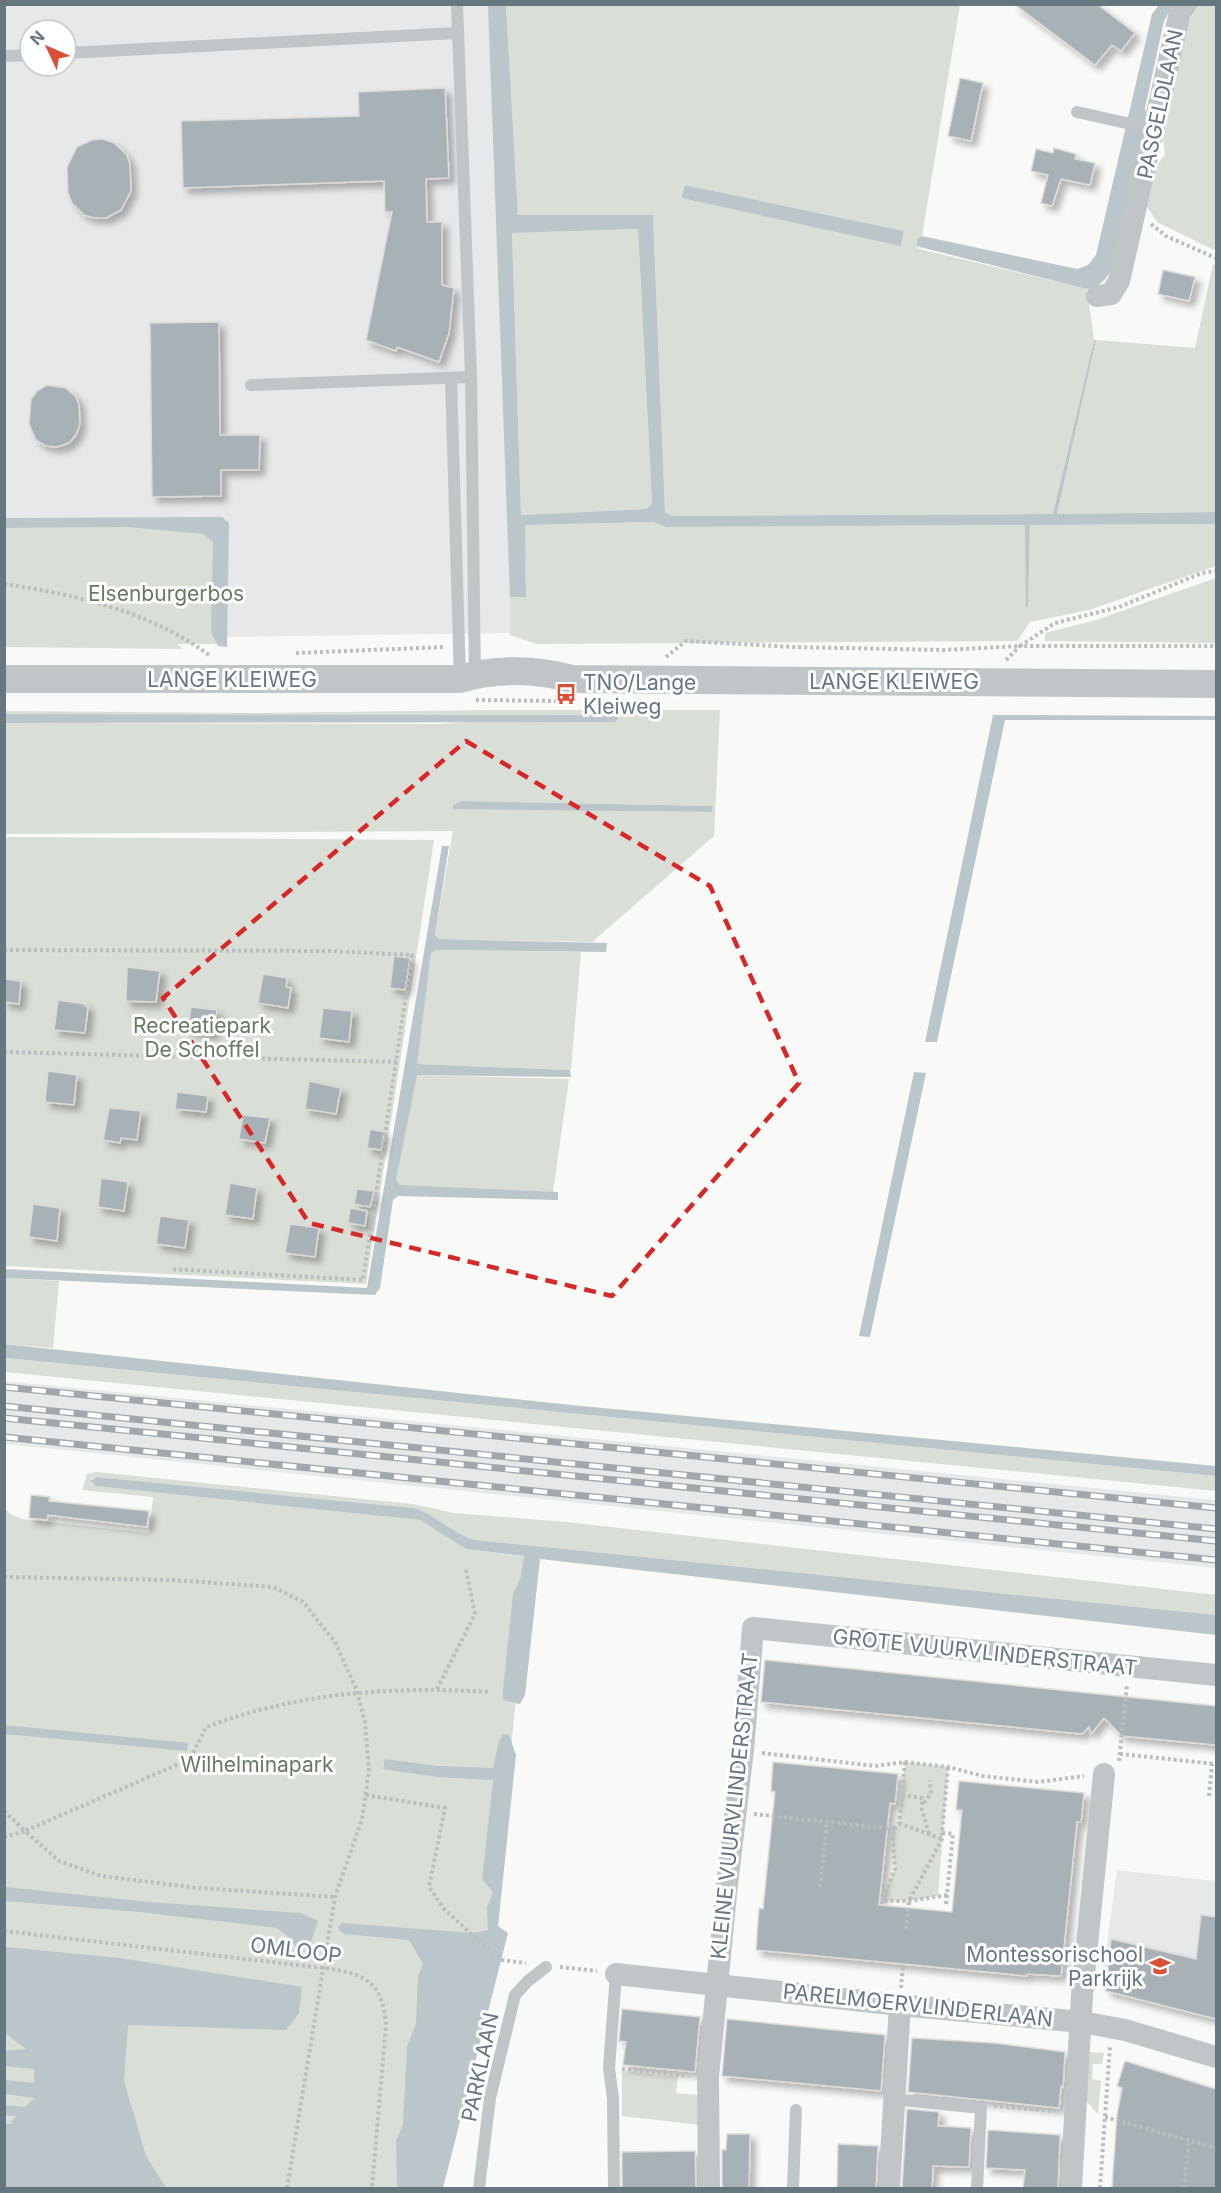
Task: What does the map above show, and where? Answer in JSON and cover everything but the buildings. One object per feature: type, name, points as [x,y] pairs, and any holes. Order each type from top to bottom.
[{"type":"street","name":"PASGELDLAAN","points":[[1097,296],[1111,294],[1119,281],[1138,205],[1150,129],[1180,12],[1186,4]]},
{"type":"street","name":"LANGE KLEIWEG","points":[[4,679],[469,680],[551,686],[572,679],[1216,684]]},
{"type":"street","name":"GROTE VUURVLINDERSTRAAT","points":[[753,1628],[1216,1676]]},
{"type":"street","name":"KLEINE VUURVLINDERSTRAAT","points":[[709,2188],[708,2077],[716,1985],[743,1750],[753,1628]]},
{"type":"street","points":[[1071,2188],[1096,1833],[1108,1775]]},
{"type":"street","name":"PARELMOERVLINDERLAAN","points":[[616,1974],[1082,2022],[1111,2027],[1216,2057]]},
{"type":"street","points":[[889,2188],[900,2005]]},
{"type":"lane","points":[[457,4],[471,377],[469,680]]},
{"type":"lane","points":[[78,52],[457,33]]},
{"type":"lane","points":[[1077,112],[1150,129]]},
{"type":"lane","points":[[251,385],[471,377]]},
{"type":"lane","points":[[451,379],[459,646],[469,680]]},
{"type":"lane","name":"PARKLAAN","points":[[479,2188],[490,2098],[515,1995],[546,1967]]},
{"type":"lane","points":[[614,2188],[613,2099],[609,2068],[616,1974]]},
{"type":"lane","points":[[892,2110],[981,2108],[977,2188]]},
{"type":"lane","points":[[793,2188],[796,2110]]},
{"type":"path","name":"PASGELDLAAN","points":[[1138,205],[1148,222],[1166,236],[1216,258]]},
{"type":"path","points":[[1020,646],[1055,623],[1119,607],[1202,573],[1216,571]]},
{"type":"path","points":[[4,584],[51,591],[111,605],[191,642],[212,657]]},
{"type":"path","points":[[655,657],[666,658],[686,641],[793,647],[944,650],[1020,646],[1216,646]]},
{"type":"path","name":"LANGE KLEIWEG","points":[[294,654],[459,646]]},
{"type":"path","points":[[4,950],[330,951],[412,955],[363,1280],[170,1269]]},
{"type":"path","points":[[4,1052],[397,1062]]},
{"type":"path","points":[[437,1689],[475,1614],[466,1569]]},
{"type":"path","points":[[4,1577],[172,1580],[273,1587],[303,1602],[335,1642],[357,1691],[366,1734],[369,1770],[362,1820],[335,1897],[287,2188]]},
{"type":"path","points":[[743,1750],[875,1766],[905,1762],[948,1767],[983,1776],[1038,1782],[1108,1775],[1120,1754],[1129,1667]]},
{"type":"path","points":[[4,1837],[25,1831],[190,1759],[206,1727],[252,1710],[357,1691],[437,1689],[491,1692]]},
{"type":"path","points":[[1120,1754],[1214,1764],[1209,1796]]},
{"type":"path","points":[[905,1762],[899,1823],[894,1829],[895,1869],[884,1901],[909,1901],[947,1895]]},
{"type":"path","points":[[906,1929],[909,1901],[942,1839],[948,1767]]},
{"type":"path","points":[[930,1780],[931,1794],[923,1803],[922,1810],[930,1837]]},
{"type":"path","points":[[366,1795],[445,1808],[429,1887],[444,1909],[501,1960]]},
{"type":"path","points":[[902,1795],[919,1795],[923,1803]]},
{"type":"path","points":[[4,1810],[59,1861],[101,1876],[199,1888],[335,1897]]},
{"type":"path","points":[[735,1811],[894,1829]]},
{"type":"path","points":[[820,1887],[827,1822]]},
{"type":"path","points":[[899,1823],[930,1837],[942,1839]]},
{"type":"path","points":[[942,1833],[953,1834],[946,1904]]},
{"type":"path","name":"OMLOOP","points":[[4,1931],[324,1968],[366,1977],[384,2003],[386,2025],[372,2188]]},
{"type":"path","points":[[1100,2188],[1111,2027]]},
{"type":"path","points":[[609,2068],[708,2077]]},
{"type":"path","points":[[981,2108],[987,2106],[1076,2113]]},
{"type":"path","points":[[1105,2117],[1216,2148]]},
{"type":"path","points":[[1184,2188],[1189,2141]]},
{"type":"highlighted area","points":[[466,741],[710,886],[799,1083],[612,1296],[309,1223],[163,998]]},
{"type":"shaded area","points":[[5,5],[495,5],[517,633],[224,637],[5,536]]},
{"type":"shaded area","points":[[488,5],[506,5],[518,215],[653,215],[665,512],[672,516],[1053,514],[1094,340],[1096,340],[1057,514],[1216,512],[1216,524],[1030,525],[1028,607],[1026,607],[1025,525],[666,527],[653,522],[525,525],[526,597],[510,597]],"holes":[[[638,229],[652,503],[647,509],[521,515],[512,233]]]},
{"type":"shaded area","points":[[1159,5],[1173,5],[1164,21],[1145,108],[1147,120],[1113,266],[1103,281],[1087,289],[916,246],[918,238],[922,236],[1077,269],[1088,265],[1096,255],[1152,14]]},
{"type":"shaded area","points":[[685,185],[904,231],[901,246],[681,198]]},
{"type":"shaded area","points":[[222,517],[229,523],[227,647],[218,646],[211,632],[213,542],[203,534],[126,527],[5,528],[5,518]]},
{"type":"shaded area","points":[[5,714],[616,715],[618,718],[615,722],[5,723]]},
{"type":"shaded area","points":[[993,715],[1216,716],[1216,720],[1005,720],[937,1042],[925,1042]]},
{"type":"shaded area","points":[[461,801],[713,806],[712,812],[453,809],[453,805]]},
{"type":"shaded area","points":[[442,846],[449,846],[435,935],[439,939],[607,943],[606,952],[436,950],[431,953],[417,1064],[570,1070],[571,1077],[417,1075],[396,1180],[400,1185],[558,1192],[558,1200],[398,1196],[393,1200],[380,1288],[375,1295],[5,1278],[5,1269],[367,1288]]},
{"type":"shaded area","points":[[914,1072],[926,1073],[870,1337],[859,1336]]},
{"type":"shaded area","points":[[4,1344],[571,1405],[1216,1466],[1216,1476],[5,1358]]},
{"type":"shaded area","points":[[4,1381],[1216,1500],[1216,1568],[5,1444]]},
{"type":"shaded area","points":[[96,1477],[414,1508],[475,1540],[1216,1615],[1216,1635],[540,1559],[525,1695],[520,1704],[503,1700],[503,1691],[513,1594],[521,1577],[524,1556],[466,1549],[420,1520],[95,1486],[90,1481]]},
{"type":"shaded area","points":[[5,1725],[188,1743],[187,1751],[5,1734]]},
{"type":"shaded area","points":[[503,1734],[509,1735],[516,1755],[498,1926],[508,1933],[443,2188],[397,2188],[396,2141],[403,2124],[407,2047],[416,2023],[418,1977],[423,1964],[409,1940],[345,1934],[338,1927],[342,1923],[473,1933],[488,1930],[487,1908],[493,1892],[482,1879],[493,1780],[437,1777],[383,1769],[385,1759],[438,1766],[493,1768],[499,1741]]},
{"type":"shaded area","name":"Montessorischool Parkrijk","points":[[1117,1870],[1216,1881],[1216,2020],[1191,2011],[1101,1989]]},
{"type":"shaded area","points":[[5,1887],[149,1902],[300,1913],[318,1921],[311,1942],[298,1951],[291,1939],[277,1928],[140,1912],[5,1901]]},
{"type":"shaded area","points":[[5,1947],[120,1958],[302,1987],[299,2013],[286,2030],[128,2025],[124,2081],[146,2156],[166,2188],[5,2188],[5,2124],[10,2124],[16,2116],[5,2115],[5,2105],[25,2107],[34,2098],[5,2094],[5,2080],[34,2083],[34,2069],[5,2066],[5,2051],[26,2049],[5,2033]]},
{"type":"green space","points":[[506,5],[960,5],[922,236],[918,238],[916,246],[919,249],[1087,289],[1094,340],[1053,514],[672,516],[665,512],[653,215],[518,215]],"holes":[[[685,185],[904,231],[901,245],[681,198]]]},
{"type":"green space","points":[[1195,5],[1216,5],[1216,251],[1157,222],[1146,205],[1156,166],[1165,155],[1162,129],[1180,43]]},
{"type":"green space","points":[[638,229],[652,503],[648,509],[521,515],[512,233]]},
{"type":"green space","points":[[1213,264],[1216,265],[1216,512],[1057,514],[1096,340],[1195,348]]},
{"type":"green space","points":[[653,522],[666,527],[1026,525],[1026,607],[1028,606],[1030,525],[1216,524],[1216,566],[1089,610],[1030,622],[1017,641],[537,644],[510,635],[510,597],[526,596],[524,525]]},
{"type":"green space","name":"Elsenburgerbos","points":[[126,527],[203,534],[213,540],[223,644],[177,644],[183,649],[5,647],[5,528]]},
{"type":"green space","points":[[1216,578],[1216,643],[1045,641],[1045,633],[1093,621]]},
{"type":"green space","points":[[720,710],[714,836],[592,942],[439,939],[435,935],[453,831],[5,834],[5,723],[437,724],[616,715],[5,714],[5,711],[257,713]],"holes":[[[461,801],[713,806],[711,812],[453,808],[453,805]]]},
{"type":"green space","name":"Recreatiepark De Schoffel","points":[[5,837],[434,840],[366,1284],[5,1266]]},
{"type":"green space","points":[[436,950],[581,952],[571,1070],[416,1064],[431,953]]},
{"type":"green space","points":[[416,1075],[569,1079],[553,1192],[400,1185],[396,1180]]},
{"type":"green space","points":[[5,1278],[59,1281],[53,1348],[5,1344]]},
{"type":"green space","points":[[4,1358],[1216,1476],[1216,1491],[5,1372]]},
{"type":"green space","name":"Wilhelminapark","points":[[96,1472],[413,1504],[454,1513],[566,1522],[1216,1595],[1216,1615],[475,1540],[414,1508],[96,1477],[91,1479],[91,1484],[96,1486],[420,1520],[466,1549],[530,1557],[492,1940],[432,2188],[5,2188],[4,1507],[10,1514],[22,1519],[149,1533],[153,1497],[82,1490],[87,1474]]},
{"type":"green space","points":[[905,1762],[948,1767],[938,1896],[909,1901],[884,1901],[895,1869],[892,1837],[899,1823]]},
{"type":"green space","points":[[1090,2052],[1104,2053],[1102,2064],[1093,2064],[1092,2079],[1101,2081],[1098,2114],[1085,2100]]},
{"type":"green space","points":[[622,2071],[678,2077],[676,2093],[699,2095],[701,2125],[622,2116]]},
{"type":"railway","points":[[4,1387],[1216,1508]]},
{"type":"railway","points":[[4,1406],[1216,1529]]},
{"type":"railway","points":[[4,1418],[1216,1541]]},
{"type":"railway","points":[[4,1437],[1216,1560]]},
{"type":"place","name":"TNO/Lange Kleiweg","points":[[566,694]]},
{"type":"place","name":"Montessorischool Parkrijk","points":[[1160,1966]]}]
